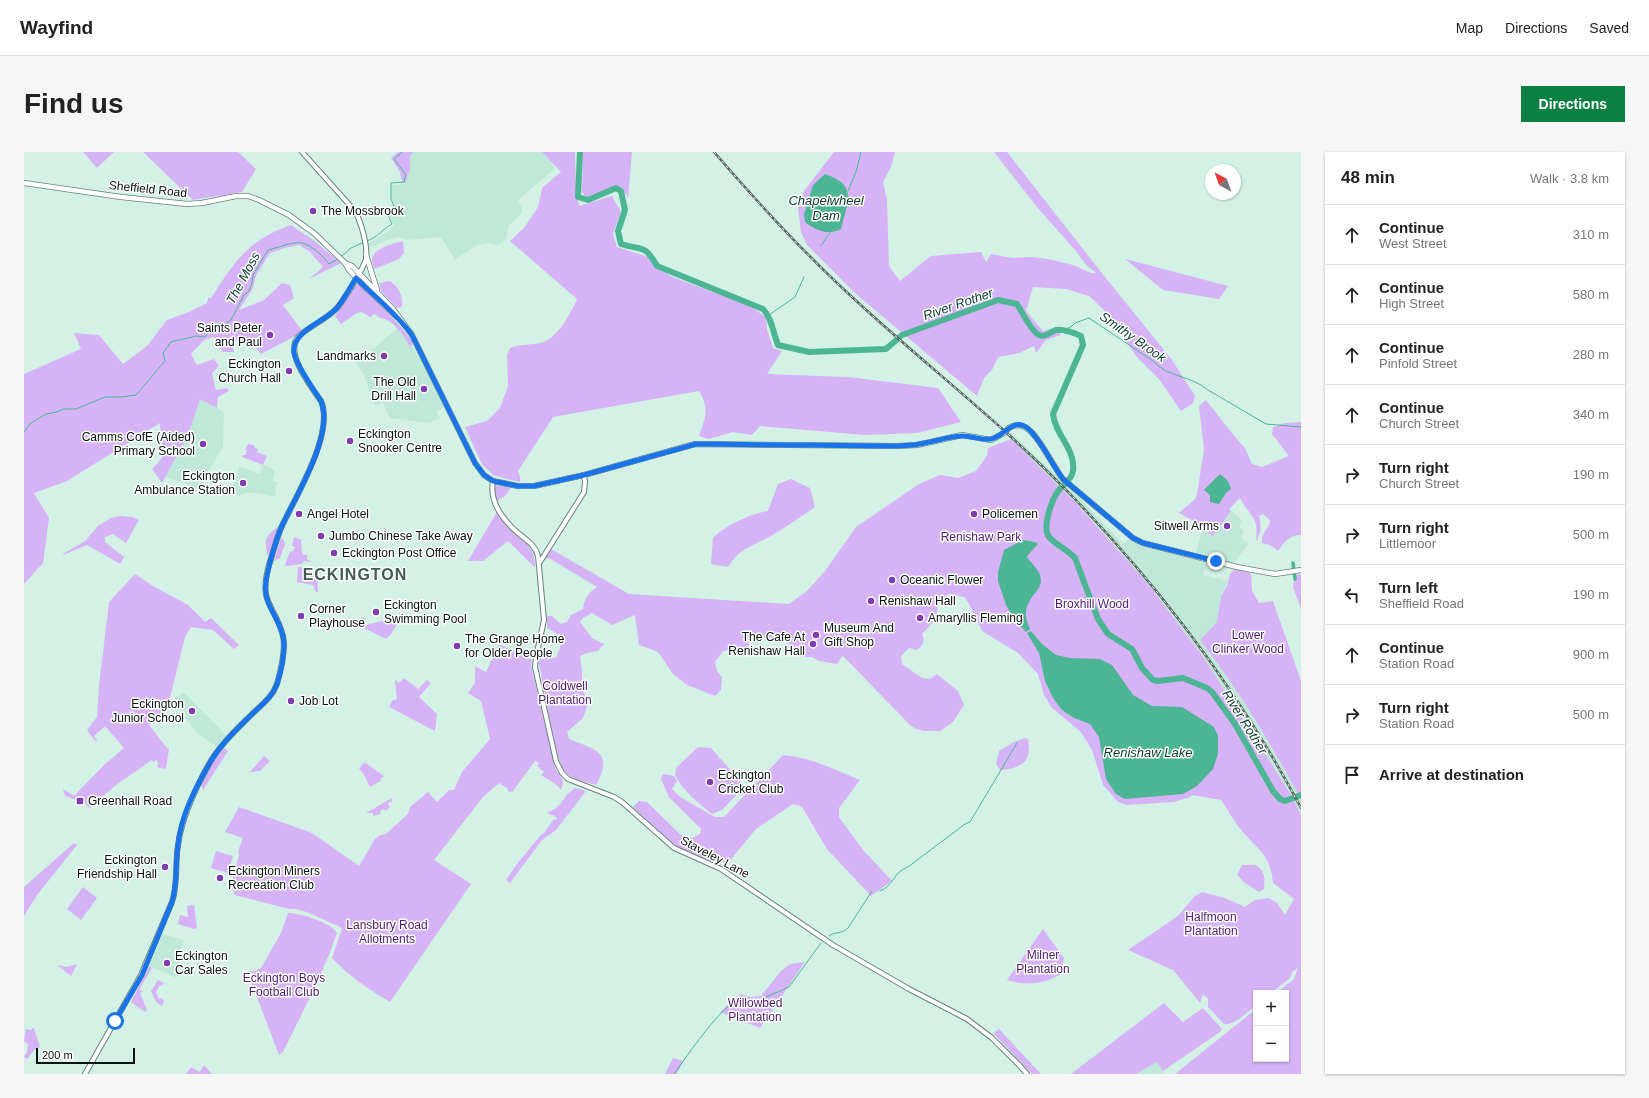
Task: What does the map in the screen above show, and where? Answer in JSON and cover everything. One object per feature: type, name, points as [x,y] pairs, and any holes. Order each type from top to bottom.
[{"type":"main road","points":[[302,152],[355,211],[360,224],[366,255],[377,291]]},
{"type":"main road","name":"Sheffield Road","points":[[24,183],[113,196],[186,204],[202,203],[236,196],[248,196],[277,208],[301,224],[320,239],[345,263],[352,266],[359,273]]},
{"type":"main road","points":[[85,1074],[142,975],[172,902],[181,826],[195,789],[218,750],[269,698],[275,689],[284,647],[280,627],[266,599],[265,582],[280,532],[296,499],[319,442],[323,429],[324,414],[321,401],[295,357],[294,345],[301,335],[338,307],[359,273],[365,261],[366,255]]},
{"type":"main road","points":[[345,263],[354,272],[356,278],[370,290]]},
{"type":"main road","points":[[359,273],[360,278],[370,290],[390,312],[399,318]]},
{"type":"main road","points":[[359,273],[394,309],[418,346],[475,463],[484,475],[493,481],[518,486],[534,486],[584,475],[696,444],[917,445],[962,435],[991,440],[1004,433],[1010,427],[1020,425],[1024,426],[1031,432],[1063,479],[1133,538],[1143,543],[1237,567],[1275,574],[1298,571]]},
{"type":"main road","points":[[540,562],[584,492],[584,475]]},
{"type":"main road","points":[[493,481],[492,496],[499,510],[508,524],[534,547],[540,562]]},
{"type":"main road","name":"Staveley Lane","points":[[540,562],[544,620],[535,666],[556,761],[562,773],[576,783],[614,797],[626,805],[674,848],[721,869],[833,945],[909,989],[967,1019],[992,1038],[1022,1067],[1026,1074]]},
{"type":"shaded area","points":[[413,152],[542,152],[556,168],[518,200],[522,206],[522,213],[509,225],[506,239],[496,246],[490,243],[477,245],[455,260],[441,237],[406,240],[399,237],[368,248],[367,244],[387,232],[394,225],[389,215],[395,207],[392,199],[392,185],[405,184],[410,169],[410,156]]},
{"type":"shaded area","points":[[399,326],[421,360],[444,407],[437,411],[439,418],[431,422],[427,423],[390,418],[383,403],[375,406],[364,375],[355,361],[377,346]]},
{"type":"shaded area","name":"Camms CofE (Aided) Primary School","points":[[200,398],[224,412],[223,447],[203,480],[200,479],[197,488],[166,477],[165,475],[188,435]]},
{"type":"shaded area","points":[[1009,431],[1080,498],[1123,544],[1129,538],[1141,546],[1207,563],[1203,575],[1228,581],[1221,596],[1217,622],[1201,640],[1228,676],[1284,767],[1301,799],[1301,815],[1290,792],[1204,658],[1149,585],[1076,503],[1006,435]]},
{"type":"shaded area","points":[[263,465],[275,470],[273,481],[277,482],[275,497],[258,493],[245,493],[238,496],[232,486],[240,466],[260,474]]},
{"type":"shaded area","points":[[1231,511],[1243,521],[1239,526],[1244,532],[1241,538],[1249,543],[1234,563],[1196,553],[1202,529],[1213,536]]},
{"type":"shaded area","name":"Eckington Junior School","points":[[184,692],[227,736],[217,747],[197,733],[173,701]]},
{"type":"shaded area","points":[[161,934],[184,940],[176,971],[177,978],[149,966]]},
{"type":"shaded area","points":[[1157,1062],[1165,1074],[1136,1074]]},
{"type":"green space","points":[[83,152],[114,152],[97,168]]},
{"type":"green space","points":[[143,152],[238,152],[256,169],[242,192],[193,200]]},
{"type":"green space","points":[[398,152],[413,152],[410,156],[410,169],[405,184],[401,178],[400,172],[391,158]]},
{"type":"green space","points":[[542,152],[575,152],[576,187],[579,206],[612,196],[621,212],[613,234],[617,247],[648,257],[670,276],[750,306],[766,317],[767,329],[773,348],[782,351],[767,374],[848,377],[938,388],[961,422],[917,433],[865,435],[760,426],[752,435],[733,432],[709,439],[699,436],[705,419],[705,408],[699,391],[553,417],[518,471],[520,482],[493,475],[482,464],[465,427],[487,421],[500,408],[508,386],[507,355],[510,348],[540,343],[552,337],[563,325],[577,299],[510,241],[524,228],[538,207],[542,188],[561,172]]},
{"type":"green space","points":[[583,152],[632,152],[628,198],[621,187],[615,186],[590,197],[586,197],[582,192]]},
{"type":"green space","points":[[834,152],[895,152],[891,167],[883,182],[887,200],[889,266],[900,281],[931,256],[981,252],[986,262],[991,254],[1012,258],[1032,257],[1073,265],[1091,273],[1096,273],[1086,265],[1076,251],[1037,207],[994,152],[1007,152],[1172,360],[1195,396],[1193,403],[1181,411],[1159,379],[1137,357],[1103,309],[1089,296],[1066,289],[1033,287],[1026,311],[1043,331],[1058,327],[1061,335],[1046,340],[1036,353],[1034,346],[1019,353],[998,357],[992,370],[984,378],[977,396],[856,294],[807,245],[801,232],[798,208],[804,191]]},
{"type":"green space","points":[[291,225],[312,239],[341,263],[309,279],[323,267],[309,251],[299,245],[270,253],[256,275],[253,288],[239,310],[264,300],[282,283],[290,285],[294,298],[283,305],[303,332],[261,354],[248,338],[239,339],[233,342],[234,352],[222,352],[214,337],[204,340],[191,354],[197,365],[214,359],[219,366],[212,373],[216,390],[227,388],[229,391],[218,397],[217,408],[200,399],[188,435],[162,483],[152,469],[162,458],[160,423],[67,481],[34,493],[49,518],[43,563],[24,584],[24,374],[81,349],[74,333],[99,335],[123,364],[147,346],[167,320],[189,312],[207,303],[208,298],[211,298],[228,273],[244,253],[253,245],[276,231]]},
{"type":"green space","points":[[403,241],[404,253],[399,259],[375,269],[372,263],[372,257],[375,253],[385,246]]},
{"type":"green space","points":[[1125,259],[1228,286],[1219,299],[1163,290]]},
{"type":"green space","points":[[390,281],[400,292],[402,307],[397,308],[381,291],[379,283]]},
{"type":"green space","points":[[358,284],[361,284],[401,327],[413,342],[411,348],[394,325],[375,314],[370,317],[362,312],[357,313],[341,324],[335,316],[352,290]]},
{"type":"green space","points":[[1206,400],[1245,448],[1252,464],[1262,467],[1289,456],[1272,434],[1273,427],[1285,423],[1301,422],[1301,535],[1290,538],[1278,551],[1270,545],[1262,543],[1262,537],[1270,523],[1269,519],[1263,514],[1259,516],[1260,528],[1256,541],[1257,533],[1255,521],[1240,498],[1229,509],[1231,511],[1213,536],[1179,513],[1195,499],[1197,494],[1204,450],[1199,406]]},
{"type":"green space","name":"Renishaw Park","points":[[1011,439],[1076,503],[1149,585],[1204,658],[1290,793],[1301,815],[1301,1074],[1175,1074],[1253,1011],[1253,1062],[1289,1062],[1289,990],[1280,990],[1294,979],[1298,968],[1293,971],[1290,978],[1275,990],[1253,990],[1253,1007],[1233,1023],[1224,1024],[1208,1007],[1208,999],[1203,994],[1200,1003],[1173,970],[1128,950],[1178,916],[1194,897],[1202,892],[1225,898],[1245,907],[1255,900],[1269,898],[1277,903],[1285,915],[1294,899],[1273,883],[1272,873],[1263,854],[1239,827],[1221,800],[1192,795],[1188,798],[1173,802],[1127,805],[1118,802],[1103,785],[1092,750],[1081,732],[1052,708],[1044,695],[1038,674],[1018,653],[982,631],[964,597],[949,594],[944,597],[937,604],[938,609],[936,617],[922,634],[924,641],[922,645],[917,650],[909,648],[901,656],[902,664],[922,678],[930,679],[937,674],[958,691],[964,705],[953,722],[940,731],[924,731],[916,729],[910,725],[844,657],[842,656],[837,664],[819,661],[812,657],[799,657],[787,641],[785,631],[781,642],[761,636],[753,639],[747,650],[735,649],[723,651],[715,662],[717,671],[722,677],[721,690],[715,696],[687,685],[673,674],[658,652],[639,645],[635,615],[612,625],[592,613],[583,618],[580,622],[592,638],[604,644],[598,651],[580,656],[582,681],[587,706],[583,718],[567,732],[569,739],[587,746],[599,754],[603,765],[596,785],[568,775],[561,765],[538,659],[556,658],[560,648],[560,635],[547,628],[547,616],[552,616],[561,624],[567,622],[571,615],[583,609],[587,596],[597,587],[549,558],[545,559],[551,549],[629,594],[789,604],[807,591],[825,571],[856,527],[919,484],[940,475],[958,478],[976,471],[987,456],[988,448]]},
{"type":"green space","points":[[248,444],[254,445],[254,447],[258,449],[257,452],[267,456],[263,465],[242,457],[245,455],[247,450],[245,450]]},
{"type":"green space","points":[[791,479],[810,488],[815,507],[791,524],[737,555],[728,567],[711,564],[713,538],[724,529],[739,521],[754,514],[768,511],[778,484]]},
{"type":"green space","points":[[495,485],[511,487],[506,495],[496,502],[494,494]]},
{"type":"green space","points":[[497,512],[506,525],[530,548],[535,560],[535,568],[508,541],[483,561],[468,561]]},
{"type":"green space","points":[[120,516],[132,517],[139,520],[126,543],[113,534],[105,537],[105,542],[124,557],[120,564],[87,545],[63,555],[85,541],[98,526],[111,518]]},
{"type":"green space","points":[[276,528],[278,529],[268,557],[266,541],[269,535]]},
{"type":"green space","points":[[294,537],[301,540],[302,554],[307,555],[307,560],[312,561],[304,561],[302,564],[286,566],[285,565],[290,551],[292,552],[295,547],[292,546]]},
{"type":"green space","points":[[281,538],[284,540],[285,544],[280,558],[274,561]]},
{"type":"green space","points":[[298,567],[309,568],[311,572],[317,573],[318,592],[316,592],[313,585],[297,582]]},
{"type":"green space","name":"Lower Clinker Wood","points":[[1234,569],[1251,573],[1252,591],[1259,603],[1273,601],[1301,681],[1301,799],[1254,718],[1228,678],[1200,640],[1217,622],[1221,596],[1227,586],[1230,574]]},
{"type":"green space","points":[[135,574],[153,586],[188,605],[205,622],[211,618],[239,645],[234,649],[213,630],[191,627],[185,637],[168,706],[149,725],[169,749],[166,768],[163,769],[162,767],[160,769],[157,766],[159,763],[156,760],[154,762],[152,760],[116,785],[89,808],[85,803],[65,796],[63,789],[74,796],[103,766],[124,748],[105,726],[94,736],[97,740],[96,742],[87,730],[97,717],[99,686],[109,602]]},
{"type":"green space","points":[[1301,574],[1301,609],[1293,587],[1295,575]]},
{"type":"green space","points":[[400,613],[401,617],[391,634],[386,639],[364,628],[361,617],[364,617],[366,625],[394,618]]},
{"type":"green space","name":"Lansbury Road Allotments","points":[[499,644],[532,660],[531,666],[556,770],[562,779],[563,784],[561,790],[555,783],[541,775],[544,772],[537,766],[539,763],[535,761],[513,791],[509,792],[507,788],[499,783],[483,797],[434,860],[471,884],[390,1002],[359,982],[332,958],[342,929],[339,926],[301,910],[289,909],[235,895],[231,885],[239,855],[238,851],[243,838],[225,832],[239,807],[312,833],[359,866],[375,839],[380,835],[386,834],[408,814],[410,807],[428,792],[437,802],[449,790],[454,790],[462,772],[490,739],[481,701],[468,693],[475,683],[475,666],[486,672]]},
{"type":"green space","points":[[404,678],[418,689],[427,680],[431,683],[419,697],[437,714],[435,731],[389,707],[392,701],[397,699],[395,679],[399,683]]},
{"type":"green space","points":[[1025,738],[1028,739],[1029,747],[1027,758],[1024,762],[1014,768],[1000,770],[996,764],[999,751],[1014,742]]},
{"type":"green space","name":"Eckington Cricket Club","points":[[698,747],[711,748],[743,784],[743,788],[722,810],[712,814],[686,791],[675,775],[676,768]]},
{"type":"green space","points":[[224,748],[228,751],[203,790],[202,786],[205,775]]},
{"type":"green space","points":[[783,755],[813,761],[860,780],[839,808],[839,817],[864,851],[892,881],[871,896],[827,849],[802,807],[793,804],[756,829],[727,864],[718,859],[711,863],[683,851],[672,843],[633,807],[639,801],[647,802],[684,838],[692,838],[700,834],[701,829],[669,797],[661,779],[663,774],[674,776],[677,781],[672,789],[680,797],[715,817],[724,817]]},
{"type":"green space","points":[[264,756],[270,761],[260,771],[250,772]]},
{"type":"green space","points":[[364,762],[384,776],[380,780],[381,781],[370,787],[363,773],[359,769]]},
{"type":"green space","points":[[575,788],[586,791],[556,830],[542,840],[510,883],[506,880],[517,864],[554,819],[556,820],[557,818],[547,812],[556,808]]},
{"type":"green space","points":[[392,798],[392,802],[389,802],[388,805],[390,806],[389,808],[385,811],[384,809],[380,811],[381,814],[373,816],[373,813],[366,813]]},
{"type":"green space","points":[[74,843],[77,845],[37,895],[24,916],[24,887]]},
{"type":"green space","points":[[216,851],[233,856],[228,873],[211,868]]},
{"type":"green space","points":[[1242,865],[1256,865],[1261,870],[1264,875],[1264,889],[1259,892],[1245,883],[1237,875]]},
{"type":"green space","points":[[83,887],[97,898],[81,920],[67,909]]},
{"type":"green space","points":[[194,905],[197,928],[194,929],[178,924],[180,915],[188,917],[187,906]]},
{"type":"green space","name":"Eckington Boys Football Club","points":[[288,913],[322,922],[337,933],[312,993],[283,1052],[279,1055],[250,979],[243,972],[255,971],[261,968],[281,933]]},
{"type":"green space","name":"Milner Plantation","points":[[1043,929],[1064,958],[1061,974],[1048,980],[1035,983],[1021,983],[1007,980]]},
{"type":"green space","name":"Willowbed Plantation","points":[[805,962],[760,1028],[720,1012],[740,994],[751,997],[761,996],[781,971],[790,964]]},
{"type":"green space","points":[[77,964],[71,976],[57,965],[66,967]]},
{"type":"green space","points":[[149,966],[152,968],[140,988],[142,992],[140,993],[147,1010],[145,1012],[131,1002]]},
{"type":"green space","points":[[158,980],[164,983],[162,986],[160,985],[156,992],[159,999],[162,998],[164,1001],[162,1006],[156,1002],[151,991]]},
{"type":"green space","points":[[1164,1003],[1183,1022],[1203,1008],[1222,1029],[1220,1032],[1163,1071],[1157,1062],[1136,1074],[1071,1074]]},
{"type":"green space","points":[[32,1028],[34,1028],[40,1047],[35,1049],[27,1059],[24,1057],[27,1052],[28,1044],[24,1041],[26,1029],[32,1030]]},
{"type":"green space","points":[[999,1029],[1041,1074],[1032,1074],[993,1033]]},
{"type":"green space","points":[[673,1058],[683,1061],[677,1074],[665,1074]]},
{"type":"green space","points":[[204,1065],[212,1074],[186,1074],[191,1067],[200,1072]]},
{"type":"water","name":"Chapelwheel Dam","points":[[825,174],[836,178],[843,184],[847,189],[848,196],[848,203],[841,229],[831,232],[817,230],[809,225],[805,222],[804,214],[813,185]]},
{"type":"water","points":[[1220,474],[1228,481],[1231,489],[1226,493],[1219,504],[1210,502],[1210,495],[1204,490]]},
{"type":"water","points":[[1023,540],[1038,544],[1027,557],[1041,577],[1039,587],[1027,605],[1026,619],[1030,629],[1026,632],[1015,620],[1006,605],[998,581],[998,572],[1004,550]]},
{"type":"water","name":"Renishaw Lake","points":[[1031,631],[1042,644],[1056,655],[1070,658],[1100,659],[1112,665],[1133,695],[1152,706],[1182,707],[1214,727],[1218,736],[1218,754],[1213,769],[1197,786],[1183,794],[1125,799],[1116,794],[1106,779],[1099,737],[1090,724],[1074,718],[1062,710],[1053,698],[1045,681],[1039,653],[1027,633]]},
{"type":"waterway","name":"The Moss","points":[[367,241],[392,224],[388,215],[394,206],[391,199],[391,183],[404,182],[406,175],[394,159],[402,152]]},
{"type":"waterway","name":"River Rother","points":[[580,152],[578,197],[588,200],[616,188],[621,191],[625,210],[618,231],[621,244],[642,249],[649,254],[657,266],[763,309],[770,321],[778,345],[809,352],[886,349],[902,335],[998,300],[1017,304],[1030,326],[1041,336],[1056,330],[1081,336],[1083,345],[1053,414],[1057,429],[1069,449],[1073,463],[1073,471],[1069,480],[1059,490],[1052,502],[1047,521],[1047,533],[1055,543],[1075,558],[1098,619],[1108,634],[1132,649],[1142,668],[1153,680],[1158,681],[1183,678],[1207,688],[1212,692],[1235,724],[1273,791],[1280,799],[1285,801],[1301,795]]},
{"type":"waterway","points":[[848,191],[856,172],[861,152]]},
{"type":"waterway","points":[[821,246],[831,231]]},
{"type":"waterway","name":"The Moss","points":[[342,256],[351,248],[364,242]]},
{"type":"waterway","name":"The Moss","points":[[24,432],[31,423],[46,414],[63,409],[76,409],[105,397],[136,395],[165,361],[163,353],[171,342],[196,336],[205,337],[214,324],[225,324],[231,320],[244,295],[249,291],[253,275],[268,250],[290,244],[302,243],[314,249],[329,264],[338,259]]},
{"type":"waterway","points":[[769,315],[795,297],[804,277]]},
{"type":"waterway","name":"Smithy Brook","points":[[1064,330],[1075,323],[1089,318],[1165,370],[1202,385],[1266,424],[1301,427]]},
{"type":"waterway","points":[[1293,563],[1295,579]]},
{"type":"waterway","points":[[880,891],[885,889],[899,872],[908,867],[965,824],[970,822],[1017,743]]},
{"type":"waterway","points":[[829,936],[843,932],[848,928],[872,891]]},
{"type":"waterway","points":[[674,1074],[705,1031],[725,1009],[742,997],[757,1001],[789,987],[821,943]]},
{"type":"railway","points":[[714,152],[747,190],[816,263],[879,322],[990,418],[1044,468],[1103,529],[1167,604],[1225,683],[1277,765],[1301,808]]},
{"type":"place","name":"The Mossbrook","points":[[313,211]]},
{"type":"place","name":"Saints Peter and Paul","points":[[270,335]]},
{"type":"place","name":"Landmarks","points":[[384,356]]},
{"type":"place","name":"Eckington Church Hall","points":[[289,371]]},
{"type":"place","name":"The Old Drill Hall","points":[[424,389]]},
{"type":"place","name":"Eckington Snooker Centre","points":[[350,441]]},
{"type":"place","name":"Camms CofE (Aided) Primary School","points":[[203,444]]},
{"type":"place","name":"Eckington Ambulance Station","points":[[243,483]]},
{"type":"place","name":"Angel Hotel","points":[[299,514]]},
{"type":"place","name":"Policemen","points":[[974,514]]},
{"type":"place","name":"Sitwell Arms","points":[[1227,526]]},
{"type":"place","name":"Jumbo Chinese Take Away","points":[[321,536]]},
{"type":"place","name":"Eckington Post Office","points":[[334,553]]},
{"type":"place","name":"Oceanic Flower","points":[[892,580]]},
{"type":"place","name":"Renishaw Hall","points":[[871,601]]},
{"type":"place","name":"Eckington Swimming Pool","points":[[376,612]]},
{"type":"place","name":"Corner Playhouse","points":[[301,616]]},
{"type":"place","name":"Amaryllis Fleming","points":[[920,618]]},
{"type":"place","name":"Museum And Gift Shop","points":[[816,635]]},
{"type":"place","name":"The Cafe At Renishaw Hall","points":[[813,644]]},
{"type":"place","name":"The Grange Home for Older People","points":[[457,646]]},
{"type":"place","name":"Job Lot","points":[[291,701]]},
{"type":"place","name":"Eckington Junior School","points":[[192,711]]},
{"type":"place","name":"Eckington Cricket Club","points":[[710,782]]},
{"type":"place","name":"Greenhall Road","points":[[80,801]]},
{"type":"place","name":"Eckington Friendship Hall","points":[[165,867]]},
{"type":"place","name":"Eckington Miners Recreation Club","points":[[220,878]]},
{"type":"place","name":"Eckington Car Sales","points":[[167,963]]},
{"type":"district","name":"ECKINGTON","points":[[355,574]]},
{"type":"route","points":[[115,1021],[142,975],[172,902],[174,896],[176,860],[181,826],[195,789],[218,750],[269,698],[278,680],[284,642],[280,627],[266,599],[265,582],[281,529],[317,451],[324,420],[323,406],[294,356],[294,345],[296,339],[338,307],[356,278],[370,290],[390,312],[399,318],[412,335],[475,463],[481,472],[490,480],[501,484],[518,486],[542,485],[696,444],[917,445],[962,435],[991,440],[1001,436],[1010,427],[1020,425],[1027,428],[1035,436],[1063,479],[1133,538],[1143,543],[1216,561]]},
{"type":"park label","name":"Broxhill Wood","points":[[1092,604]]},
{"type":"park label","name":"Coldwell Plantation","points":[[565,693]]},
{"type":"park label","name":"Halfmoon Plantation","points":[[1211,924]]}]
